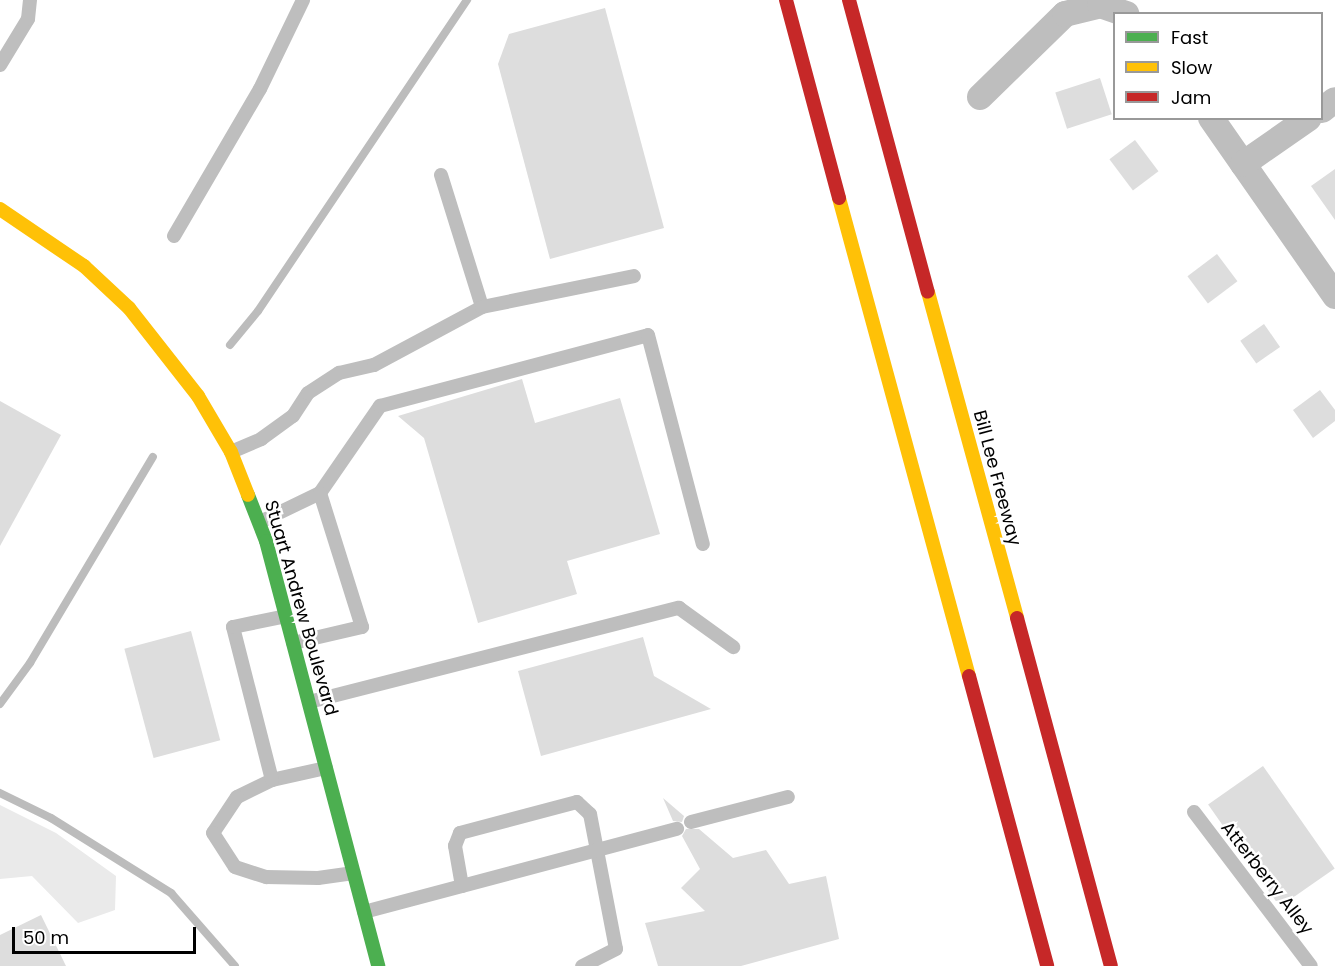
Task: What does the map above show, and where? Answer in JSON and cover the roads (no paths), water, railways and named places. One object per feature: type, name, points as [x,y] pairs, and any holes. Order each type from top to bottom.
[{"type":"main road","points":[[786,0],[1047,966]]},
{"type":"main road","name":"Bill Lee Freeway","points":[[849,0],[1111,966]]},
{"type":"main road","name":"Stuart Andrew Boulevard","points":[[0,209],[84,266],[129,308],[198,396],[231,452],[260,522],[378,966]]},
{"type":"street","points":[[980,97],[1065,14],[1100,5],[1120,12]]},
{"type":"street","points":[[1323,109],[1335,100]]},
{"type":"street","points":[[1212,120],[1335,296]]},
{"type":"street","points":[[1243,164],[1306,120]]},
{"type":"lane","points":[[0,65],[28,19],[30,0]]},
{"type":"lane","points":[[174,236],[260,89],[303,0]]},
{"type":"lane","points":[[441,175],[483,307]]},
{"type":"lane","points":[[231,452],[261,439],[286,421],[308,393],[339,373],[374,365],[483,307],[634,276]]},
{"type":"lane","points":[[260,522],[320,493],[380,406],[648,335],[703,544]]},
{"type":"lane","points":[[293,643],[362,627],[320,493]]},
{"type":"lane","points":[[309,702],[679,608],[733,647]]},
{"type":"lane","points":[[272,780],[233,627],[286,616]]},
{"type":"lane","points":[[326,768],[272,780],[237,797],[213,833],[235,867],[266,877],[318,878],[354,873]]},
{"type":"lane","points":[[691,822],[788,797]]},
{"type":"lane","points":[[462,886],[454,846],[460,833],[577,802],[590,814],[616,949],[582,966]]},
{"type":"lane","name":"Atterberry Alley","points":[[1194,812],[1311,966]]},
{"type":"lane","points":[[364,912],[677,829]]},
{"type":"waterway","points":[[230,345],[258,311],[467,0]]},
{"type":"waterway","points":[[0,704],[30,663],[153,457]]},
{"type":"waterway","points":[[0,793],[51,818],[171,893],[235,966]]}]
